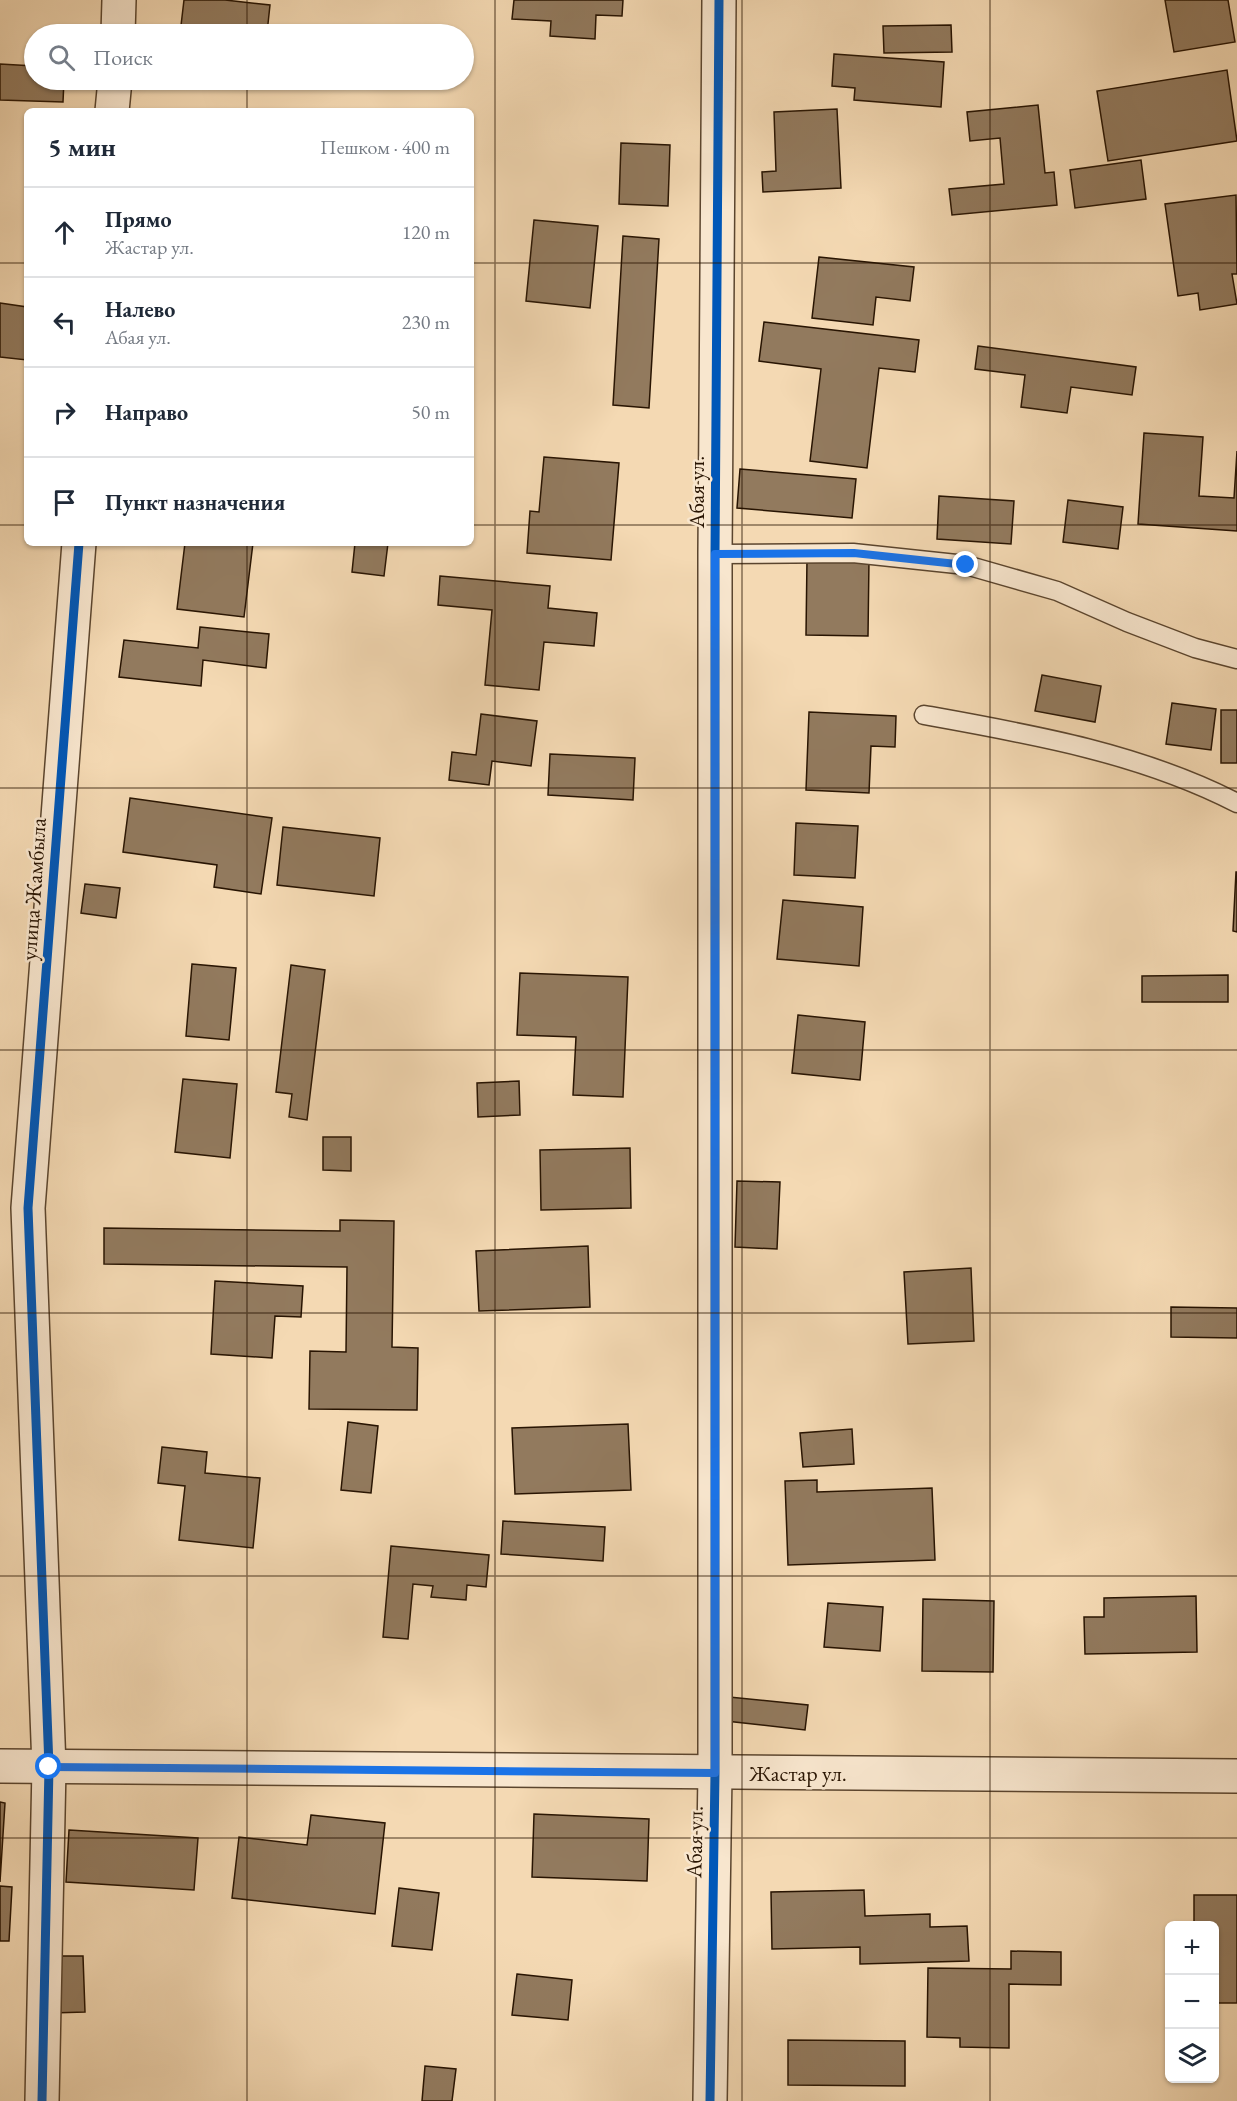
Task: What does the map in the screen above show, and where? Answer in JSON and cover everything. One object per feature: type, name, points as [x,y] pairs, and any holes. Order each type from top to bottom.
[{"type":"street","points":[[118,24],[119,0]]},
{"type":"street","name":"Абая ул.","points":[[710,2101],[715,1773],[715,554],[719,0]]},
{"type":"street","points":[[112,108],[113,90]]},
{"type":"street","name":"улица Жамбыла","points":[[42,2101],[49,1767],[28,1208],[79,546]]},
{"type":"street","name":"Жастар ул.","points":[[0,1766],[1237,1776]]},
{"type":"lane","points":[[715,554],[854,553],[966,565],[1057,591],[1127,622],[1195,648],[1237,659]]},
{"type":"lane","points":[[924,715],[1020,732],[1137,762],[1237,803]]},
{"type":"building","points":[[184,0],[225,0],[270,5],[268,24],[181,24]]},
{"type":"building","points":[[514,0],[623,0],[622,16],[596,15],[595,39],[550,36],[551,21],[512,19]]},
{"type":"building","points":[[1165,0],[1228,0],[1235,42],[1174,52]]},
{"type":"building","points":[[951,25],[952,52],[884,53],[883,26]]},
{"type":"building","points":[[834,54],[944,62],[941,107],[854,100],[855,88],[832,86]]},
{"type":"building","points":[[0,64],[24,65],[24,90],[64,90],[63,102],[0,100]]},
{"type":"building","points":[[1227,70],[1237,141],[1108,161],[1097,91]]},
{"type":"building","points":[[1038,105],[1045,173],[1054,172],[1057,205],[952,215],[949,189],[1004,184],[1000,138],[970,141],[967,112]]},
{"type":"building","points":[[837,109],[841,188],[763,192],[762,172],[776,171],[774,112]]},
{"type":"building","points":[[621,143],[670,145],[668,206],[619,204]]},
{"type":"building","points":[[1141,160],[1146,199],[1075,208],[1070,170]]},
{"type":"building","points":[[1236,195],[1237,274],[1232,274],[1237,304],[1200,310],[1198,293],[1178,296],[1165,204]]},
{"type":"building","points":[[534,220],[598,226],[590,308],[526,301]]},
{"type":"building","points":[[623,236],[659,239],[649,408],[613,405]]},
{"type":"building","points":[[819,257],[914,267],[910,301],[876,297],[873,325],[812,318]]},
{"type":"building","points":[[0,303],[24,307],[24,360],[0,357]]},
{"type":"building","points":[[764,322],[919,340],[915,372],[879,368],[867,468],[810,461],[821,369],[759,361]]},
{"type":"building","points":[[978,346],[1136,367],[1132,395],[1071,387],[1067,413],[1021,407],[1025,375],[975,369]]},
{"type":"building","points":[[1144,433],[1203,437],[1199,496],[1234,498],[1237,451],[1237,531],[1138,524]]},
{"type":"building","points":[[544,457],[619,463],[611,560],[527,553],[530,511],[539,512]]},
{"type":"building","points":[[740,469],[856,479],[852,518],[737,508]]},
{"type":"building","points":[[939,496],[1014,501],[1011,544],[937,539]]},
{"type":"building","points":[[1068,500],[1123,507],[1118,549],[1063,542]]},
{"type":"building","points":[[185,546],[253,546],[244,617],[177,609]]},
{"type":"building","points":[[355,546],[388,546],[384,576],[352,572]]},
{"type":"building","points":[[807,559],[869,560],[868,636],[806,635]]},
{"type":"building","points":[[440,576],[550,586],[548,608],[597,613],[594,646],[544,642],[539,690],[485,685],[492,610],[438,605]]},
{"type":"building","points":[[200,627],[269,634],[266,668],[203,660],[201,686],[119,677],[124,640],[198,648]]},
{"type":"building","points":[[1042,675],[1101,686],[1095,722],[1035,711]]},
{"type":"building","points":[[1172,703],[1216,709],[1211,750],[1166,744]]},
{"type":"building","points":[[1221,710],[1237,710],[1237,763],[1221,763]]},
{"type":"building","points":[[809,712],[896,716],[895,747],[871,746],[869,793],[806,790]]},
{"type":"building","points":[[481,714],[537,721],[531,766],[492,761],[489,785],[449,780],[452,752],[476,755]]},
{"type":"building","points":[[550,754],[635,758],[633,800],[548,795]]},
{"type":"building","points":[[130,798],[272,818],[261,894],[214,887],[217,865],[123,852]]},
{"type":"building","points":[[796,823],[858,826],[855,878],[794,875]]},
{"type":"building","points":[[283,827],[380,838],[374,896],[277,885]]},
{"type":"building","points":[[1237,872],[1237,932],[1233,931]]},
{"type":"building","points":[[85,884],[120,888],[116,918],[81,913]]},
{"type":"building","points":[[783,900],[863,907],[859,966],[777,959]]},
{"type":"building","points":[[192,964],[236,968],[229,1040],[186,1036]]},
{"type":"building","points":[[291,965],[325,970],[307,1120],[289,1117],[292,1094],[276,1092]]},
{"type":"building","points":[[520,973],[628,977],[623,1097],[573,1095],[576,1037],[517,1035]]},
{"type":"building","points":[[1228,975],[1228,1002],[1142,1002],[1142,976]]},
{"type":"building","points":[[798,1015],[865,1022],[860,1080],[792,1073]]},
{"type":"building","points":[[183,1079],[237,1084],[230,1158],[175,1152]]},
{"type":"building","points":[[519,1081],[520,1115],[478,1117],[477,1083]]},
{"type":"building","points":[[323,1137],[351,1137],[351,1171],[323,1170]]},
{"type":"building","points":[[630,1148],[631,1208],[541,1210],[540,1150]]},
{"type":"building","points":[[737,1181],[780,1182],[777,1249],[735,1247]]},
{"type":"building","points":[[340,1220],[394,1221],[392,1347],[418,1348],[417,1410],[309,1409],[310,1351],[346,1352],[347,1267],[104,1264],[104,1228],[340,1231]]},
{"type":"building","points":[[588,1246],[590,1307],[479,1311],[476,1251]]},
{"type":"building","points":[[971,1268],[974,1341],[908,1344],[904,1272]]},
{"type":"building","points":[[215,1281],[303,1286],[301,1317],[275,1316],[272,1358],[211,1354]]},
{"type":"building","points":[[1171,1307],[1237,1308],[1237,1338],[1171,1337]]},
{"type":"building","points":[[348,1422],[378,1426],[371,1493],[341,1490]]},
{"type":"building","points":[[628,1424],[631,1490],[515,1494],[512,1428]]},
{"type":"building","points":[[852,1429],[854,1464],[803,1467],[800,1433]]},
{"type":"building","points":[[162,1447],[207,1452],[205,1473],[260,1478],[253,1548],[179,1540],[185,1486],[158,1483]]},
{"type":"building","points":[[817,1480],[817,1492],[932,1488],[935,1560],[788,1565],[785,1481]]},
{"type":"building","points":[[503,1521],[605,1527],[603,1561],[501,1554]]},
{"type":"building","points":[[391,1546],[489,1555],[486,1587],[467,1585],[466,1600],[431,1597],[433,1586],[413,1584],[408,1639],[383,1637]]},
{"type":"building","points":[[1196,1596],[1197,1652],[1085,1654],[1084,1617],[1104,1617],[1104,1598]]},
{"type":"building","points":[[923,1599],[994,1601],[993,1672],[922,1671]]},
{"type":"building","points":[[828,1603],[883,1607],[880,1651],[824,1647]]},
{"type":"building","points":[[729,1697],[808,1705],[805,1730],[726,1721]]},
{"type":"building","points":[[0,1802],[5,1803],[0,1882]]},
{"type":"building","points":[[534,1814],[649,1819],[647,1881],[532,1877]]},
{"type":"building","points":[[311,1815],[385,1823],[375,1914],[232,1898],[239,1837],[307,1845]]},
{"type":"building","points":[[69,1830],[198,1838],[194,1890],[66,1882]]},
{"type":"building","points":[[0,1886],[12,1887],[9,1941],[0,1941]]},
{"type":"building","points":[[399,1888],[439,1893],[432,1950],[392,1946]]},
{"type":"building","points":[[864,1890],[865,1916],[930,1914],[930,1927],[967,1926],[969,1961],[860,1964],[860,1947],[772,1949],[771,1892]]},
{"type":"building","points":[[1194,1895],[1237,1895],[1237,2003],[1219,2003],[1219,1921],[1194,1921]]},
{"type":"building","points":[[1011,1951],[1061,1952],[1061,1985],[1009,1984],[1009,2048],[960,2047],[960,2038],[927,2037],[928,1968],[1011,1969]]},
{"type":"building","points":[[50,1956],[83,1956],[85,2012],[52,2013]]},
{"type":"building","points":[[517,1974],[572,1980],[568,2020],[512,2015]]},
{"type":"building","points":[[788,2040],[905,2041],[905,2086],[788,2085]]},
{"type":"building","points":[[425,2066],[456,2069],[452,2101],[422,2101]]},
{"type":"cycle path","points":[[710,2101],[715,1773],[715,554],[719,0]]},
{"type":"cycle path","points":[[42,2101],[49,1767],[28,1208],[79,546]]},
{"type":"route","points":[[49,1767],[715,1773],[715,554],[854,553],[966,565]]}]
